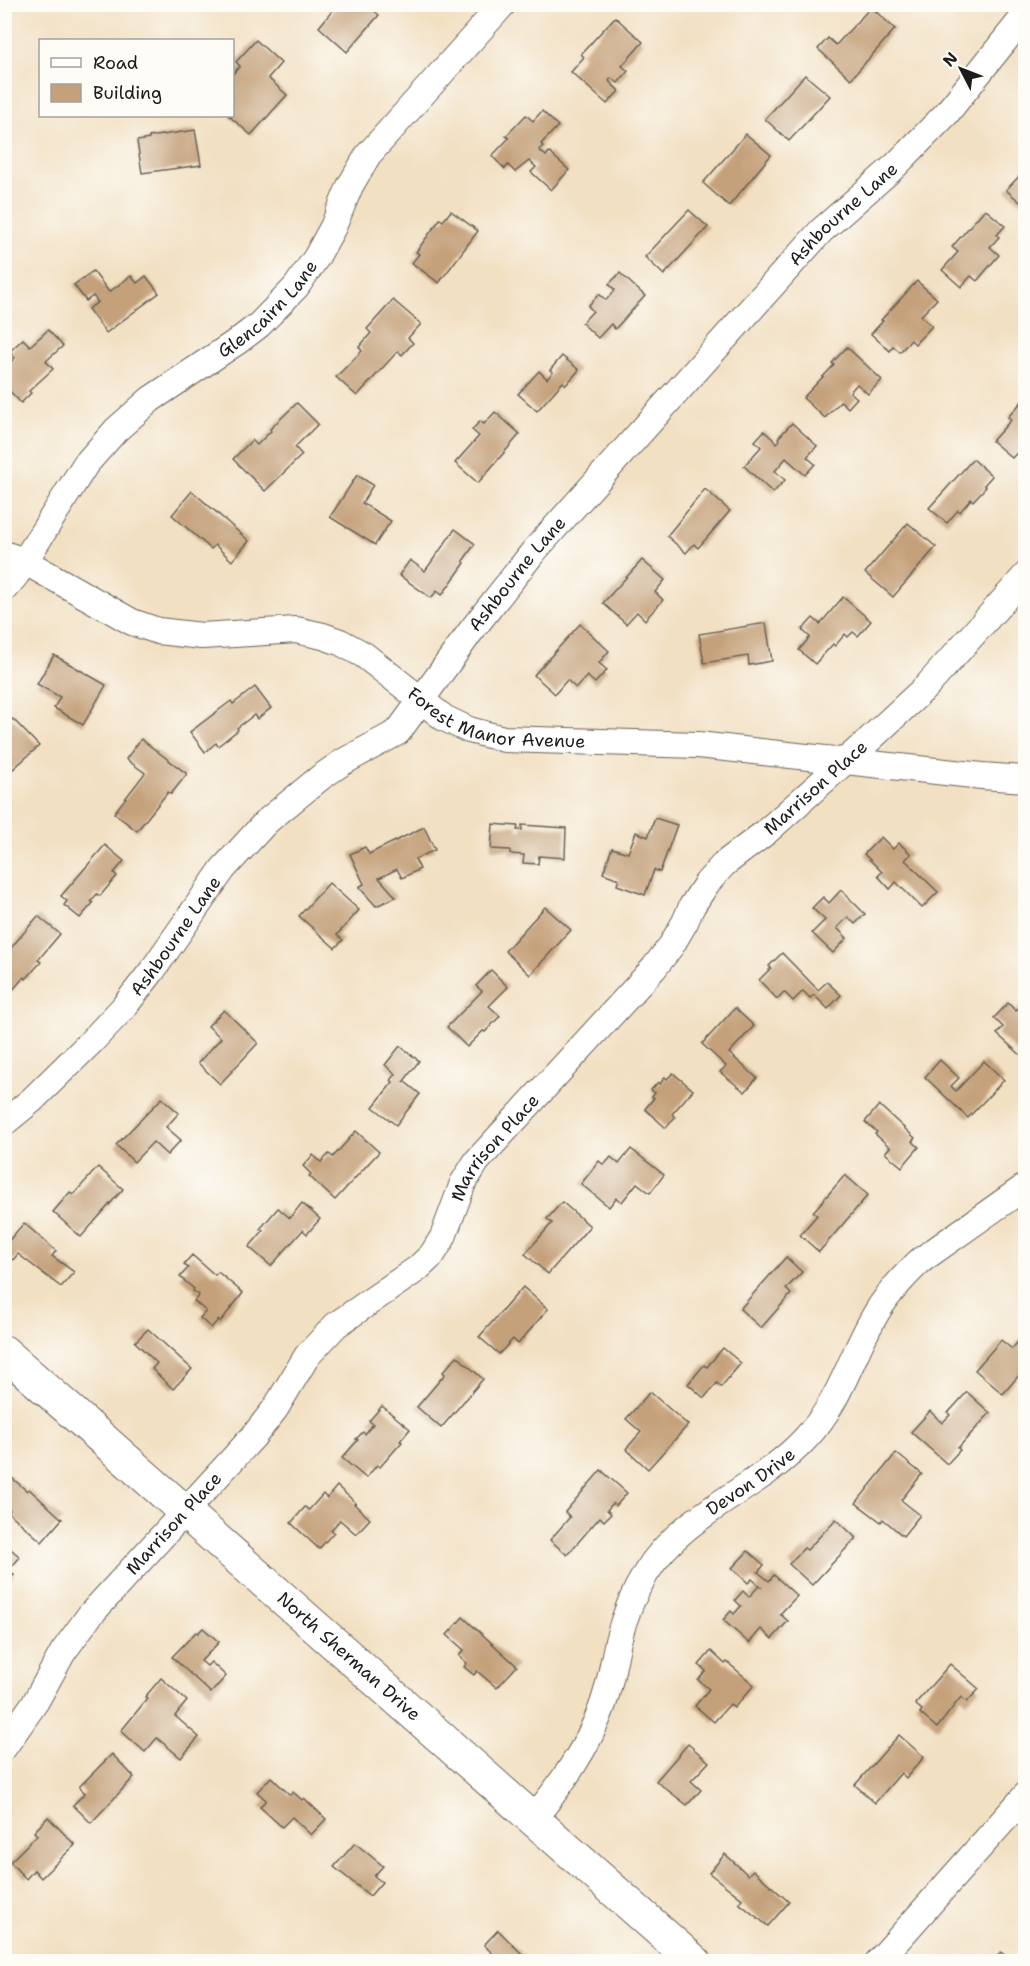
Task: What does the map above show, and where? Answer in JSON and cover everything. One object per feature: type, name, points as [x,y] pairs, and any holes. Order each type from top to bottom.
[{"type":"main road","name":"North Sherman Drive","points":[[4,1352],[695,1962]]},
{"type":"street","name":"Glencairn Lane","points":[[4,589],[14,558],[85,465],[116,430],[151,399],[245,336],[272,313],[296,287],[316,258],[333,227],[350,186],[368,155],[503,4]]},
{"type":"street","name":"Ashbourne Lane","points":[[4,1123],[32,1100],[123,1008],[153,971],[223,869],[266,822],[343,762],[398,732],[471,631],[534,551],[821,231],[895,166],[946,114],[1026,14]]},
{"type":"street","name":"Forest Manor Avenue","points":[[14,558],[116,614],[158,631],[202,636],[296,630],[340,642],[364,655],[420,701],[460,726],[504,739],[698,745],[1026,779]]},
{"type":"street","name":"Marrison Place","points":[[4,1747],[36,1701],[63,1652],[90,1615],[113,1587],[253,1437],[275,1409],[307,1356],[336,1325],[417,1269],[432,1255],[443,1237],[463,1183],[477,1161],[654,968],[671,946],[706,883],[724,864],[766,831],[927,686],[1026,574]]},
{"type":"street","name":"Devon Drive","points":[[533,1819],[552,1796],[591,1732],[602,1707],[628,1608],[650,1567],[688,1526],[798,1447],[817,1426],[837,1395],[874,1317],[906,1273],[1026,1186]]},
{"type":"street","points":[[879,1962],[1026,1795]]},
{"type":"building","points":[[338,4],[378,4],[373,10],[379,15],[347,52],[319,27]]},
{"type":"building","points":[[871,7],[895,29],[851,79],[818,49],[828,38],[836,45]]},
{"type":"building","points":[[615,17],[643,42],[622,66],[628,71],[618,83],[611,78],[609,81],[619,91],[607,104],[571,72],[584,57],[581,54]]},
{"type":"building","points":[[256,40],[281,63],[268,78],[287,95],[251,135],[230,117],[234,117],[234,73],[240,66],[236,62]]},
{"type":"building","points":[[805,75],[830,96],[789,141],[765,119]]},
{"type":"building","points":[[542,111],[558,126],[541,144],[543,146],[539,150],[546,156],[549,152],[569,170],[551,190],[531,172],[536,167],[529,161],[515,172],[508,165],[505,169],[492,156],[509,138],[506,136],[526,115],[533,121]]},
{"type":"building","points":[[195,130],[201,165],[142,173],[137,141]]},
{"type":"building","points":[[746,134],[771,155],[729,206],[703,183]]},
{"type":"building","points":[[1026,169],[1026,207],[1006,190]]},
{"type":"building","points":[[985,209],[1005,226],[990,247],[999,255],[977,281],[971,276],[961,287],[942,270],[958,252],[952,247]]},
{"type":"building","points":[[689,210],[708,227],[664,275],[645,257]]},
{"type":"building","points":[[451,211],[478,231],[439,283],[412,263],[419,254],[416,252],[440,219],[443,221]]},
{"type":"building","points":[[93,271],[109,292],[131,276],[137,283],[146,276],[159,293],[106,333],[88,309],[98,302],[93,296],[86,301],[74,285]]},
{"type":"building","points":[[620,273],[645,296],[615,329],[611,324],[598,338],[582,323],[593,311],[588,306],[599,294],[606,300],[615,290],[609,284]]},
{"type":"building","points":[[917,281],[937,299],[921,316],[932,326],[915,344],[911,340],[900,352],[893,346],[890,351],[871,334]]},
{"type":"building","points":[[393,300],[421,324],[408,338],[413,343],[402,355],[398,351],[357,396],[336,377],[362,351],[359,347],[371,333],[367,329]]},
{"type":"building","points":[[48,330],[63,346],[46,361],[53,369],[29,391],[31,393],[21,403],[4,385],[4,368],[15,358],[9,352],[23,339],[30,346]]},
{"type":"building","points":[[847,347],[882,380],[868,394],[857,384],[850,392],[857,398],[848,408],[841,401],[825,418],[803,398],[834,365],[832,363]]},
{"type":"building","points":[[562,356],[579,370],[566,385],[563,382],[537,411],[518,394],[539,371],[547,379],[553,372],[550,370]]},
{"type":"building","points":[[1026,397],[1026,443],[1012,458],[992,441],[1011,420],[1008,417]]},
{"type":"building","points":[[297,403],[318,424],[295,447],[302,455],[265,491],[233,459],[252,440],[257,445]]},
{"type":"building","points":[[495,412],[520,434],[478,483],[455,463],[479,436],[472,430],[480,421],[484,424]]},
{"type":"building","points":[[792,423],[817,446],[807,457],[815,464],[805,475],[786,458],[775,471],[785,480],[773,493],[744,466],[761,447],[755,441],[764,431],[777,443],[780,440],[778,438]]},
{"type":"building","points":[[973,459],[992,476],[984,485],[986,487],[973,501],[971,499],[960,512],[958,510],[947,523],[929,508]]},
{"type":"building","points":[[357,475],[373,485],[362,503],[391,521],[375,545],[330,517]]},
{"type":"building","points":[[705,489],[730,511],[698,548],[694,544],[686,553],[667,536]]},
{"type":"building","points":[[192,491],[249,541],[232,561],[215,545],[211,549],[172,515]]},
{"type":"building","points":[[908,523],[936,547],[893,597],[865,573]]},
{"type":"building","points":[[455,529],[475,544],[463,561],[465,563],[442,595],[437,591],[431,598],[399,575],[410,560],[425,571]]},
{"type":"building","points":[[642,560],[665,580],[655,592],[663,600],[645,620],[637,612],[626,624],[603,603]]},
{"type":"building","points":[[843,597],[871,621],[858,636],[853,632],[848,637],[845,634],[815,664],[799,650],[810,637],[802,630],[813,618],[820,624]]},
{"type":"building","points":[[766,623],[772,661],[749,665],[748,656],[704,663],[699,634]]},
{"type":"building","points":[[580,624],[609,651],[599,663],[607,670],[595,683],[587,676],[576,688],[567,680],[555,694],[534,675]]},
{"type":"building","points":[[54,655],[106,685],[83,725],[54,708],[60,697],[37,684]]},
{"type":"building","points":[[255,687],[271,708],[257,719],[254,715],[218,746],[216,743],[205,752],[190,732],[231,701],[233,704]]},
{"type":"building","points":[[13,719],[39,746],[4,777],[4,727]]},
{"type":"building","points":[[141,739],[187,774],[171,794],[168,792],[137,831],[114,813],[145,773],[126,759]]},
{"type":"building","points":[[655,818],[677,825],[660,872],[654,870],[645,895],[617,885],[619,879],[603,873],[612,848],[628,853],[636,832],[648,837]]},
{"type":"building","points":[[493,824],[518,826],[517,830],[522,830],[522,825],[566,828],[565,858],[539,856],[538,864],[523,863],[524,855],[510,854],[510,850],[491,849]]},
{"type":"building","points":[[424,827],[435,850],[415,859],[420,869],[402,878],[397,869],[379,878],[396,897],[376,906],[359,887],[364,884],[350,854],[365,847],[369,854]]},
{"type":"building","points":[[881,837],[893,849],[899,843],[911,854],[905,860],[938,892],[922,908],[896,882],[890,889],[878,876],[882,872],[864,854]]},
{"type":"building","points":[[105,845],[124,861],[114,873],[117,876],[100,896],[97,894],[91,901],[93,903],[80,918],[64,905],[67,901],[61,896]]},
{"type":"building","points":[[329,883],[359,910],[337,935],[343,940],[335,948],[299,916]]},
{"type":"building","points":[[841,890],[865,914],[855,924],[848,917],[837,928],[847,938],[833,953],[812,933],[825,920],[812,908],[823,897],[829,903]]},
{"type":"building","points":[[545,907],[571,930],[530,975],[505,951]]},
{"type":"building","points":[[38,916],[60,934],[38,960],[41,962],[11,992],[4,986],[4,956]]},
{"type":"building","points":[[782,953],[818,990],[827,982],[841,995],[828,1009],[814,995],[810,998],[803,991],[793,1001],[784,992],[777,999],[759,980]]},
{"type":"building","points":[[491,970],[508,987],[489,1006],[500,1016],[467,1047],[447,1027],[482,991],[476,986]]},
{"type":"building","points":[[1026,1000],[1026,1054],[1023,1057],[997,1034],[1003,1027],[994,1018],[1008,1003],[1016,1011]]},
{"type":"building","points":[[735,1008],[754,1026],[729,1053],[757,1078],[745,1092],[720,1072],[726,1066],[702,1044]]},
{"type":"building","points":[[224,1010],[258,1043],[220,1084],[198,1063],[221,1038],[208,1026]]},
{"type":"building","points":[[400,1046],[419,1061],[404,1081],[420,1094],[396,1125],[373,1107],[393,1082],[391,1080],[396,1074],[385,1065]]},
{"type":"building","points":[[940,1060],[959,1078],[951,1086],[956,1091],[984,1061],[1004,1080],[968,1118],[925,1077]]},
{"type":"building","points":[[673,1073],[693,1090],[672,1114],[675,1117],[666,1128],[645,1109],[654,1098],[652,1097],[655,1093],[651,1090],[658,1082],[660,1084],[665,1077],[667,1079]]},
{"type":"building","points":[[162,1098],[179,1113],[166,1127],[181,1140],[167,1155],[153,1142],[134,1162],[116,1145]]},
{"type":"building","points":[[879,1105],[915,1138],[912,1141],[919,1147],[902,1167],[885,1153],[890,1147],[865,1122]]},
{"type":"building","points":[[356,1131],[379,1152],[335,1200],[309,1176],[311,1174],[303,1166],[313,1155],[321,1162],[329,1154],[333,1157]]},
{"type":"building","points":[[631,1149],[664,1175],[650,1193],[637,1183],[622,1202],[616,1198],[609,1207],[581,1184],[599,1161],[604,1165],[611,1157],[619,1164]]},
{"type":"building","points":[[98,1167],[123,1189],[81,1237],[53,1212],[70,1192],[73,1195]]},
{"type":"building","points":[[845,1175],[868,1195],[819,1252],[800,1235],[817,1215],[813,1212]]},
{"type":"building","points":[[562,1202],[590,1226],[548,1274],[525,1254],[552,1223],[547,1219]]},
{"type":"building","points":[[302,1203],[320,1219],[307,1234],[303,1230],[271,1266],[249,1247],[263,1231],[260,1229],[278,1208],[290,1218]]},
{"type":"building","points":[[24,1223],[56,1251],[52,1256],[74,1272],[61,1287],[18,1254],[13,1260],[4,1252],[4,1246]]},
{"type":"building","points":[[192,1255],[215,1275],[218,1272],[243,1293],[220,1322],[218,1320],[211,1328],[200,1318],[206,1311],[194,1301],[199,1295],[180,1277],[188,1268],[184,1264]]},
{"type":"building","points":[[786,1257],[802,1272],[786,1289],[791,1294],[761,1328],[740,1309]]},
{"type":"building","points":[[523,1287],[548,1309],[518,1344],[513,1339],[499,1354],[479,1337]]},
{"type":"building","points":[[148,1329],[192,1369],[173,1389],[152,1369],[157,1363],[135,1342]]},
{"type":"building","points":[[1020,1339],[1026,1343],[1026,1367],[1003,1394],[975,1370],[1001,1340],[1012,1349]]},
{"type":"building","points":[[723,1348],[741,1363],[721,1387],[717,1383],[704,1398],[688,1384]]},
{"type":"building","points":[[457,1356],[483,1379],[441,1428],[417,1407]]},
{"type":"building","points":[[650,1392],[688,1425],[648,1469],[626,1449],[641,1432],[626,1419]]},
{"type":"building","points":[[967,1392],[990,1413],[958,1448],[960,1450],[947,1464],[911,1432],[930,1411],[942,1423]]},
{"type":"building","points":[[382,1406],[410,1429],[380,1467],[377,1465],[366,1478],[342,1458],[358,1440],[356,1439],[363,1432],[365,1434],[373,1424],[369,1421]]},
{"type":"building","points":[[896,1453],[922,1474],[901,1500],[920,1515],[903,1536],[883,1519],[881,1522],[856,1503]]},
{"type":"building","points":[[601,1470],[627,1493],[616,1506],[613,1503],[607,1510],[611,1514],[604,1521],[600,1517],[567,1555],[550,1540],[570,1517],[565,1512]]},
{"type":"building","points":[[4,1471],[27,1491],[29,1489],[62,1519],[42,1542],[8,1512],[10,1510],[4,1505]]},
{"type":"building","points":[[337,1486],[370,1519],[356,1534],[340,1520],[331,1530],[334,1532],[319,1549],[291,1523],[305,1507],[309,1510],[323,1494],[327,1498]]},
{"type":"building","points":[[836,1519],[856,1538],[812,1585],[789,1564],[804,1548],[807,1550]]},
{"type":"building","points":[[4,1543],[20,1557],[9,1570],[14,1575],[4,1585]]},
{"type":"building","points":[[748,1551],[764,1565],[758,1572],[769,1581],[774,1575],[797,1596],[780,1614],[788,1621],[772,1639],[761,1629],[749,1643],[723,1620],[731,1611],[734,1614],[741,1606],[735,1600],[743,1591],[749,1597],[759,1586],[762,1588],[752,1579],[748,1583],[732,1568]]},
{"type":"building","points":[[463,1617],[517,1666],[497,1688],[477,1671],[474,1675],[464,1667],[467,1663],[459,1656],[464,1650],[447,1635]]},
{"type":"building","points":[[203,1628],[219,1642],[201,1661],[207,1666],[211,1662],[226,1676],[211,1693],[172,1657],[196,1632],[198,1633]]},
{"type":"building","points":[[711,1651],[754,1685],[734,1708],[730,1704],[714,1722],[695,1706],[709,1689],[698,1680],[706,1671],[699,1665]]},
{"type":"building","points":[[950,1664],[979,1689],[967,1702],[961,1697],[937,1728],[920,1713],[922,1710],[915,1704]]},
{"type":"building","points":[[161,1678],[187,1701],[175,1716],[199,1737],[181,1758],[157,1738],[145,1752],[121,1731]]},
{"type":"building","points":[[899,1735],[924,1757],[906,1778],[901,1773],[875,1803],[855,1785]]},
{"type":"building","points":[[688,1744],[709,1762],[691,1781],[701,1790],[687,1805],[656,1781]]},
{"type":"building","points":[[112,1754],[134,1777],[91,1823],[73,1805],[85,1793],[79,1787]]},
{"type":"building","points":[[271,1777],[290,1795],[293,1792],[302,1800],[304,1798],[326,1819],[311,1835],[292,1817],[282,1827],[260,1807],[266,1800],[257,1792]]},
{"type":"building","points":[[48,1817],[75,1845],[41,1878],[34,1870],[26,1879],[10,1862],[37,1835],[34,1832]]},
{"type":"building","points":[[355,1843],[383,1866],[374,1876],[382,1882],[370,1896],[334,1867]]},
{"type":"building","points":[[725,1854],[748,1875],[753,1870],[789,1902],[768,1926],[739,1903],[742,1899],[709,1873]]},
{"type":"building","points":[[498,1930],[530,1962],[501,1962],[484,1945]]},
{"type":"building","points":[[1001,1952],[1012,1962],[993,1962]]}]
